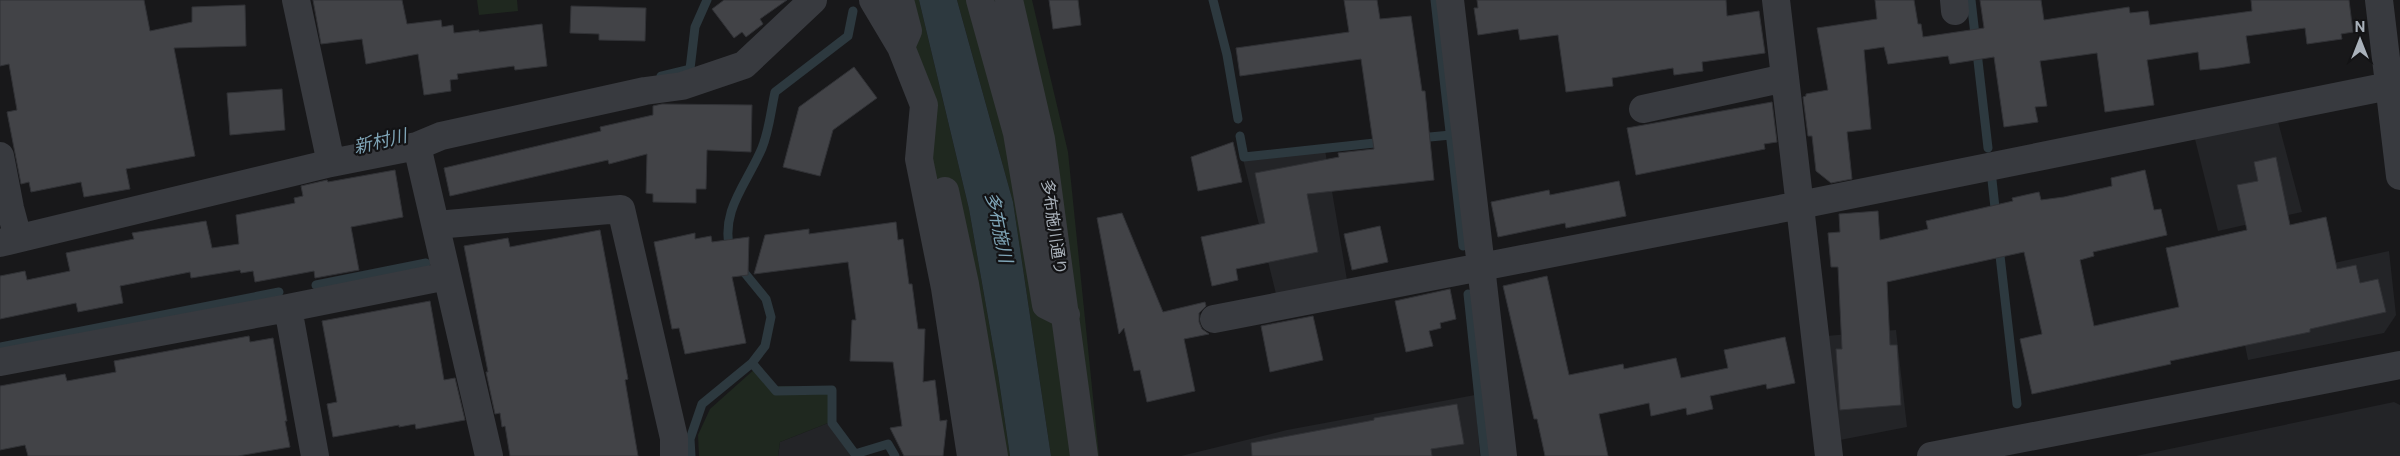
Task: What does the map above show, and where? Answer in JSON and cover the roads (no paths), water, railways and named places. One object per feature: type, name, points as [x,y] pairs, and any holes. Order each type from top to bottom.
[{"type":"street","points":[[296,0],[328,151]]},
{"type":"street","points":[[0,156],[10,208],[9,241],[328,151],[418,146],[440,136],[645,91],[682,86],[744,65],[813,0]]},
{"type":"street","points":[[873,0],[901,47],[924,105],[919,159],[945,288],[971,456]]},
{"type":"street","points":[[900,0],[908,31],[901,47]]},
{"type":"street","points":[[980,0],[1018,133],[1046,305],[1066,315]]},
{"type":"street","name":"多布施川通り","points":[[1009,0],[1041,139],[1084,456]]},
{"type":"street","points":[[1450,0],[1503,456]]},
{"type":"street","points":[[1776,0],[1829,456]]},
{"type":"street","points":[[2379,0],[2400,176]]},
{"type":"street","points":[[1642,109],[1784,78]]},
{"type":"street","points":[[1214,319],[1800,205],[2389,86]]},
{"type":"street","points":[[920,144],[936,154],[965,284],[994,456]]},
{"type":"street","points":[[418,146],[489,456]]},
{"type":"street","points":[[436,225],[621,209],[674,438],[674,456]]},
{"type":"street","points":[[0,362],[447,276]]},
{"type":"street","points":[[288,308],[315,456]]},
{"type":"street","points":[[1931,456],[2400,365]]},
{"type":"water","name":"多布施川","points":[[919,0],[957,0],[1013,202],[1051,456],[1010,456],[998,374],[969,209]]},
{"type":"waterway","name":"新村川","points":[[661,76],[690,69],[695,27],[707,0]]},
{"type":"waterway","points":[[1213,0],[1227,55],[1238,119]]},
{"type":"waterway","points":[[1435,0],[1463,246]]},
{"type":"waterway","points":[[1971,0],[1988,148]]},
{"type":"waterway","points":[[730,251],[728,236],[732,210],[762,148],[775,92],[848,36],[853,11]]},
{"type":"waterway","points":[[1419,138],[1451,135]]},
{"type":"waterway","points":[[1240,136],[1244,157],[1384,142]]},
{"type":"waterway","points":[[1992,180],[1996,217]]},
{"type":"waterway","points":[[1999,247],[2017,404]]},
{"type":"waterway","points":[[316,285],[426,263]]},
{"type":"waterway","points":[[691,456],[690,439],[702,404],[752,363],[765,346],[771,317],[766,299],[739,266]]},
{"type":"waterway","points":[[0,347],[279,292]]},
{"type":"waterway","points":[[1468,294],[1485,456]]},
{"type":"waterway","points":[[752,363],[776,391],[832,390],[832,423],[855,454],[888,444],[895,456]]}]
